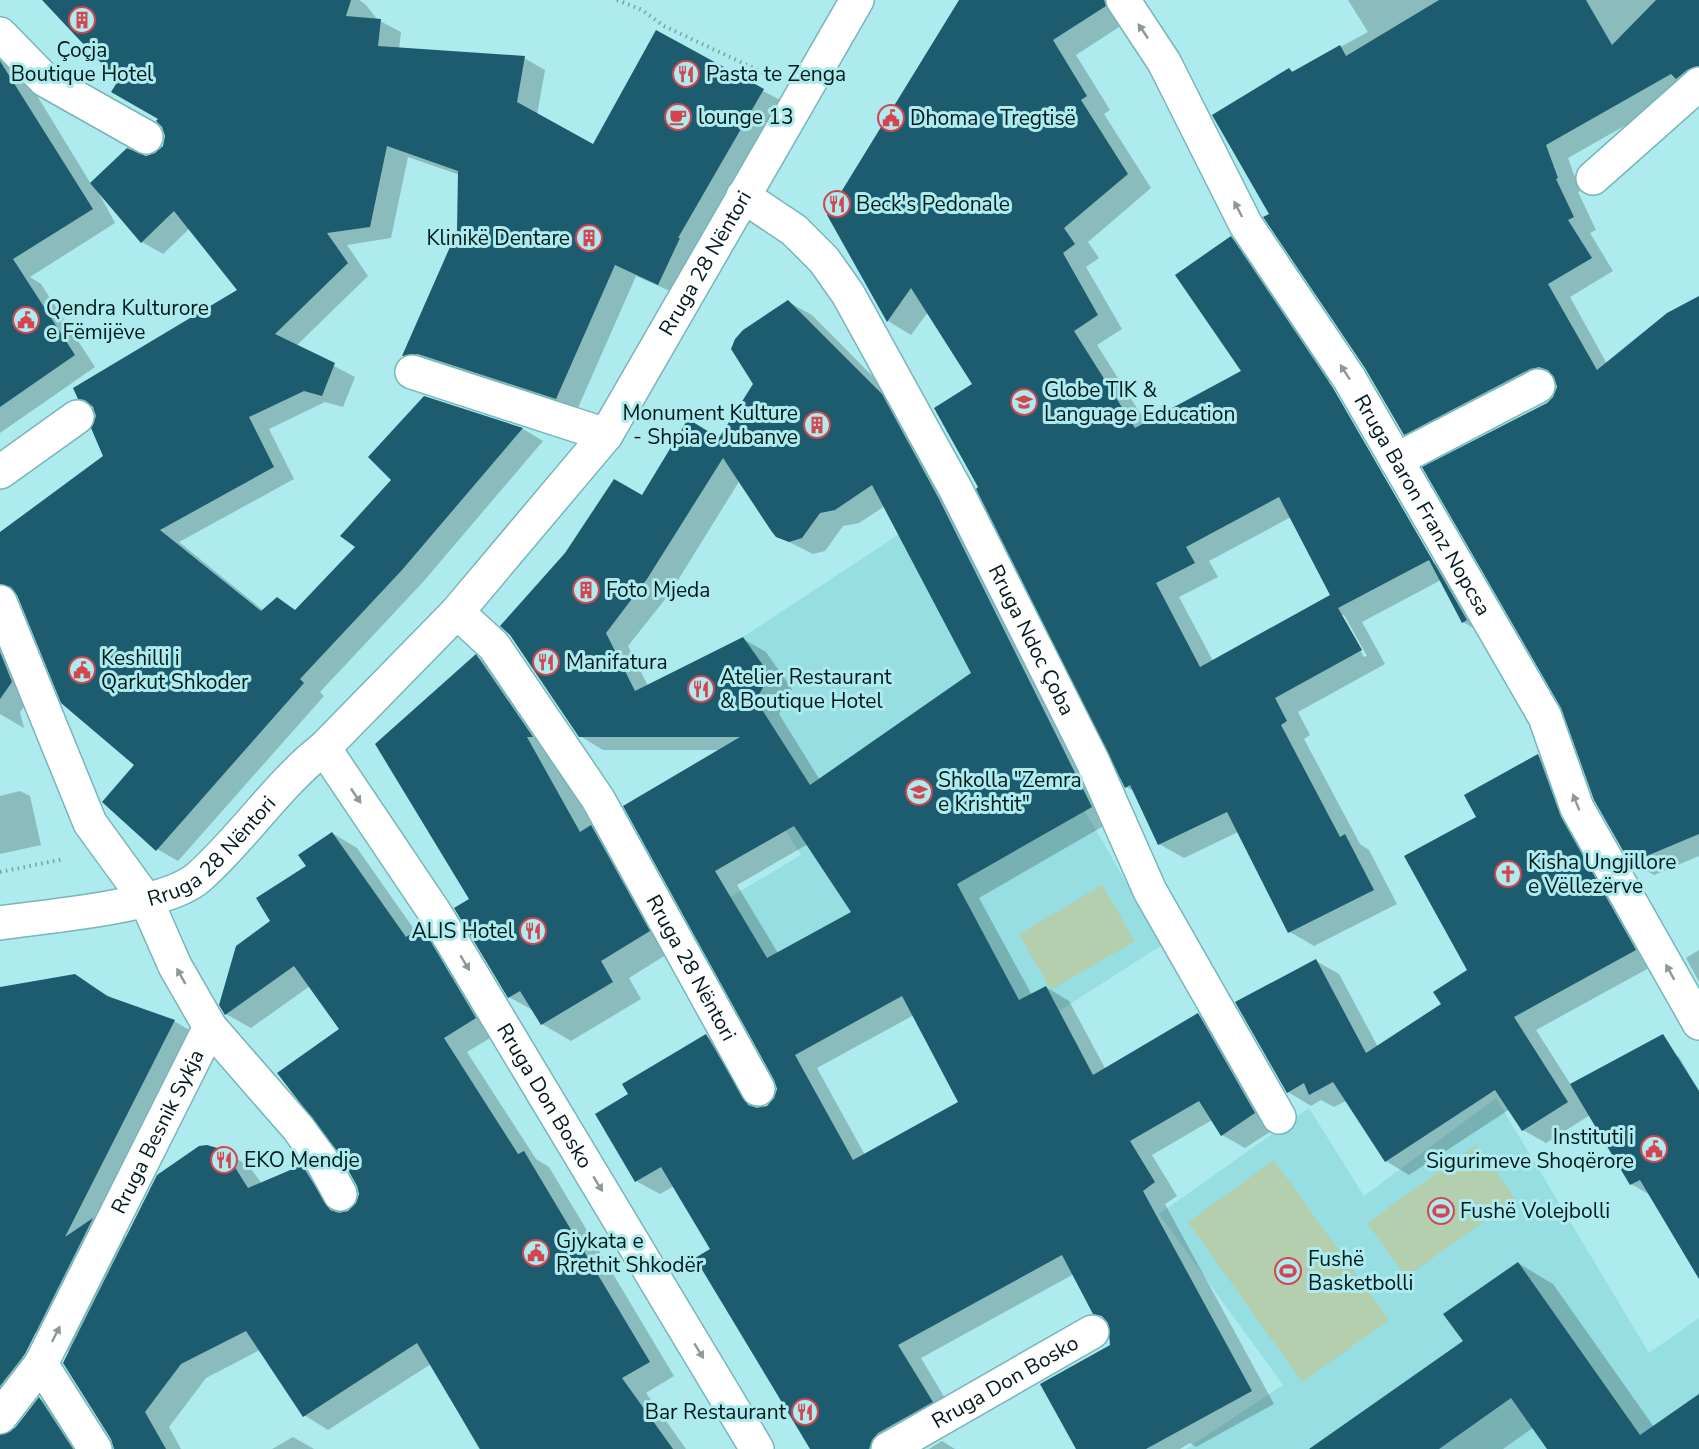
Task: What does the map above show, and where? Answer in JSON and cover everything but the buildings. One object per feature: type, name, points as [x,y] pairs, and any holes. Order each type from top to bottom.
[{"type":"street","name":"Rruga 28 Nëntori","points":[[0,602],[90,823],[146,900],[174,891],[198,878],[301,766],[324,748],[457,612],[606,435],[857,0]]},
{"type":"street","name":"Rruga Baron Franz Nopcsa","points":[[1122,0],[1164,62],[1246,225],[1349,378],[1545,717],[1577,808],[1699,1023]]},
{"type":"street","points":[[0,34],[45,80],[146,137]]},
{"type":"street","points":[[1593,178],[1699,84]]},
{"type":"street","name":"Rruga Ndoc Çoba","points":[[743,196],[794,230],[824,260],[848,294],[956,490],[1088,752],[1150,891],[1279,1117]]},
{"type":"street","points":[[412,372],[606,435]]},
{"type":"street","points":[[1396,460],[1538,386]]},
{"type":"street","points":[[0,472],[77,417]]},
{"type":"street","name":"Rruga 28 Nëntori","points":[[457,612],[494,646],[598,799],[758,1089]]},
{"type":"street","name":"Rruga Don Bosko","points":[[324,748],[435,913],[757,1449]]},
{"type":"street","points":[[0,923],[146,900]]},
{"type":"street","name":"Rruga Besnik Sykja","points":[[0,1417],[41,1364],[210,1027],[175,966],[146,900]]},
{"type":"street","points":[[210,1027],[298,1128],[322,1161],[340,1194]]},
{"type":"street","name":"Rruga Don Bosko","points":[[888,1449],[1092,1332]]},
{"type":"street","points":[[41,1364],[95,1449]]},
{"type":"path","points":[[617,0],[642,10],[664,26],[804,91]]},
{"type":"path","points":[[0,872],[77,856],[116,858]]},
{"type":"shaded area","name":"Shkolla \"Zemra e Krishtit\"","points":[[941,513],[1085,811],[1162,945],[1059,1011],[1046,986],[1019,1000],[991,948],[748,969],[712,990],[677,929],[801,855],[750,773],[782,741],[760,706],[751,710],[770,675],[743,637],[898,535]]},
{"type":"shaded area","points":[[1496,1098],[1649,1353],[1699,1318],[1699,1449],[1186,1449],[1283,1385],[1159,1214],[1309,1108],[1364,1196]]},
{"type":"green space","points":[[1102,885],[1135,941],[1051,990],[1019,934]]},
{"type":"green space","name":"Fushë Volejbolli","points":[[1476,1145],[1516,1199],[1406,1277],[1367,1223]]},
{"type":"green space","name":"Fushë Basketbolli","points":[[1274,1160],[1389,1320],[1302,1382],[1188,1222]]},
{"type":"place","name":"Çoçja Boutique Hotel","points":[[82,20]]},
{"type":"place","name":"Pasta te Zenga","points":[[686,74]]},
{"type":"place","name":"lounge 13","points":[[678,117]]},
{"type":"place","name":"Dhoma e Tregtisë","points":[[891,118]]},
{"type":"place","name":"Beck's Pedonale","points":[[837,204]]},
{"type":"place","name":"Klinikë Dentare","points":[[589,238]]},
{"type":"place","name":"Qendra Kulturore e Fëmijëve","points":[[26,320]]},
{"type":"place","name":"Globe TIK & Language Education","points":[[1024,402]]},
{"type":"place","name":"Monument Kulture - Shpia e Jubanve","points":[[817,425]]},
{"type":"place","name":"Foto Mjeda","points":[[586,590]]},
{"type":"place","name":"Manifatura","points":[[546,662]]},
{"type":"place","name":"Keshilli i Qarkut Shkoder","points":[[82,670]]},
{"type":"place","name":"Atelier Restaurant & Boutique Hotel","points":[[701,689]]},
{"type":"place","name":"Shkolla \"Zemra e Krishtit\"","points":[[919,792]]},
{"type":"place","name":"Kisha Ungjillore e Vëllezërve","points":[[1508,874]]},
{"type":"place","name":"ALIS Hotel","points":[[533,931]]},
{"type":"place","name":"Instituti i Sigurimeve Shoqërore","points":[[1654,1149]]},
{"type":"place","name":"EKO Mendje","points":[[224,1160]]},
{"type":"place","name":"Fushë Volejbolli","points":[[1441,1211]]},
{"type":"place","name":"Gjykata e Rrethit Shkodër","points":[[536,1253]]},
{"type":"place","name":"Fushë Basketbolli","points":[[1288,1271]]},
{"type":"place","name":"Bar Restaurant","points":[[805,1412]]}]
